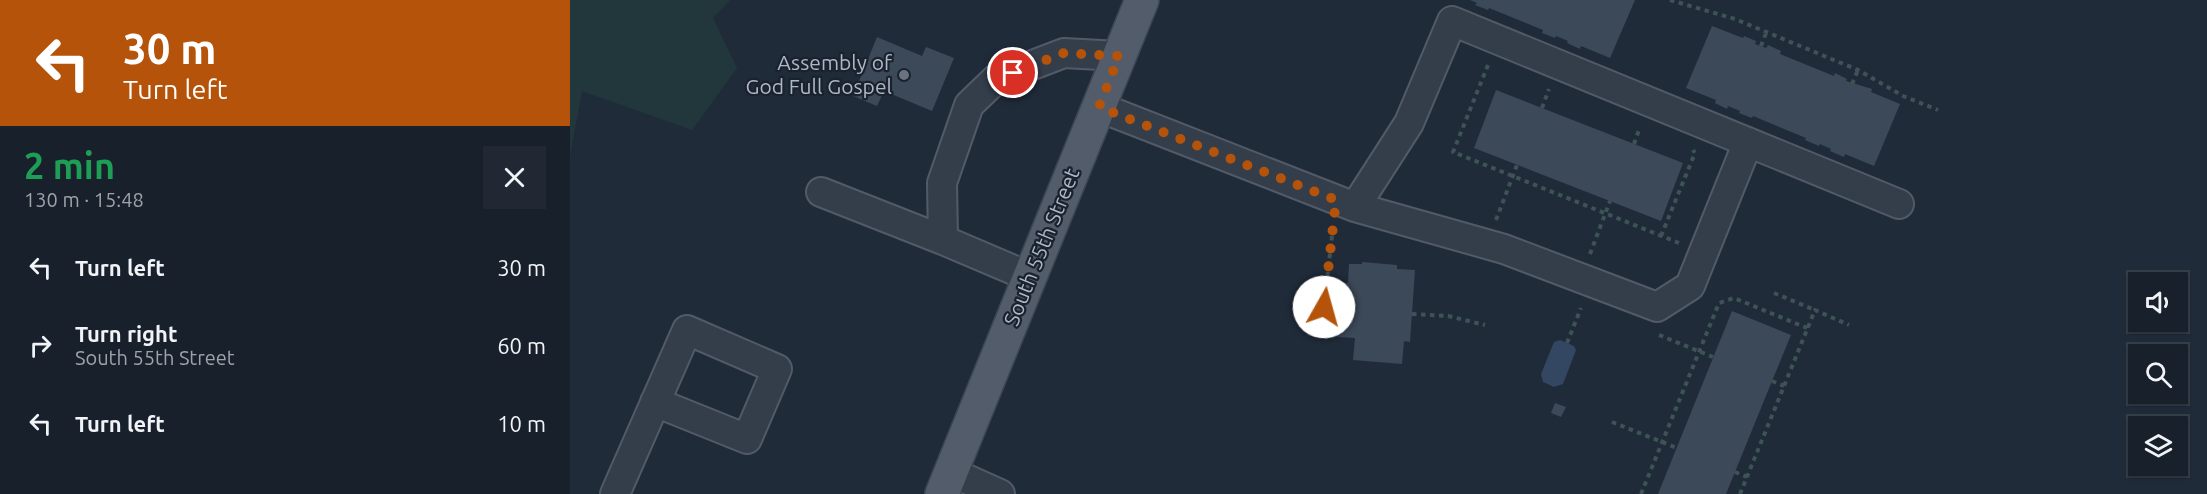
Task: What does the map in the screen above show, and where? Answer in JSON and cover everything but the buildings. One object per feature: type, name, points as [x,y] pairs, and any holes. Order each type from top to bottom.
[{"type":"main road","name":"South 55th Street","points":[[946,483],[1142,0]]},
{"type":"street","points":[[1346,203],[1409,123],[1452,21],[1899,204]]},
{"type":"street","points":[[943,240],[942,183],[969,105],[996,79],[1064,53],[1119,56]]},
{"type":"street","points":[[1099,107],[1346,203],[1487,244],[1657,307],[1690,286],[1748,142]]},
{"type":"street","points":[[821,192],[1030,277]]},
{"type":"street","points":[[615,494],[655,402]]},
{"type":"street","points":[[946,483],[1000,494]]},
{"type":"path","points":[[1670,0],[1710,14],[1735,19],[1858,70],[1903,96],[1938,110]]},
{"type":"path","points":[[1761,46],[1766,32]]},
{"type":"path","points":[[1499,40],[1453,152],[1704,252]]},
{"type":"path","points":[[1852,84],[1858,70]]},
{"type":"path","points":[[1542,108],[1550,86],[1560,90]]},
{"type":"path","points":[[1634,144],[1642,122]]},
{"type":"path","points":[[1661,236],[1695,153],[1692,147]]},
{"type":"path","points":[[1487,244],[1517,165]]},
{"type":"path","points":[[1568,343],[1610,201]]},
{"type":"path","points":[[1339,307],[1324,307],[1346,203]]},
{"type":"path","points":[[1774,293],[1850,325]]},
{"type":"path","points":[[1641,494],[1719,303],[1734,298],[1807,328]]},
{"type":"path","points":[[1740,494],[1815,310]]},
{"type":"path","points":[[1412,314],[1448,316],[1485,325]]},
{"type":"path","points":[[1658,334],[1713,357]]},
{"type":"path","points":[[1772,381],[1784,386]]},
{"type":"path","points":[[1612,422],[1677,448]]},
{"type":"path","points":[[1735,472],[1747,477]]},
{"type":"green space","points":[[570,0],[730,0],[713,18],[737,68],[692,130],[582,91],[570,156]]},
{"type":"water","points":[[1560,340],[1574,346],[1576,350],[1563,384],[1554,387],[1543,382],[1541,374],[1554,342]]},
{"type":"place","name":"Assembly of God Full Gospel","points":[[904,75]]},
{"type":"route","points":[[1013,73],[1064,53],[1119,56],[1099,107],[1336,200],[1324,307]]}]
